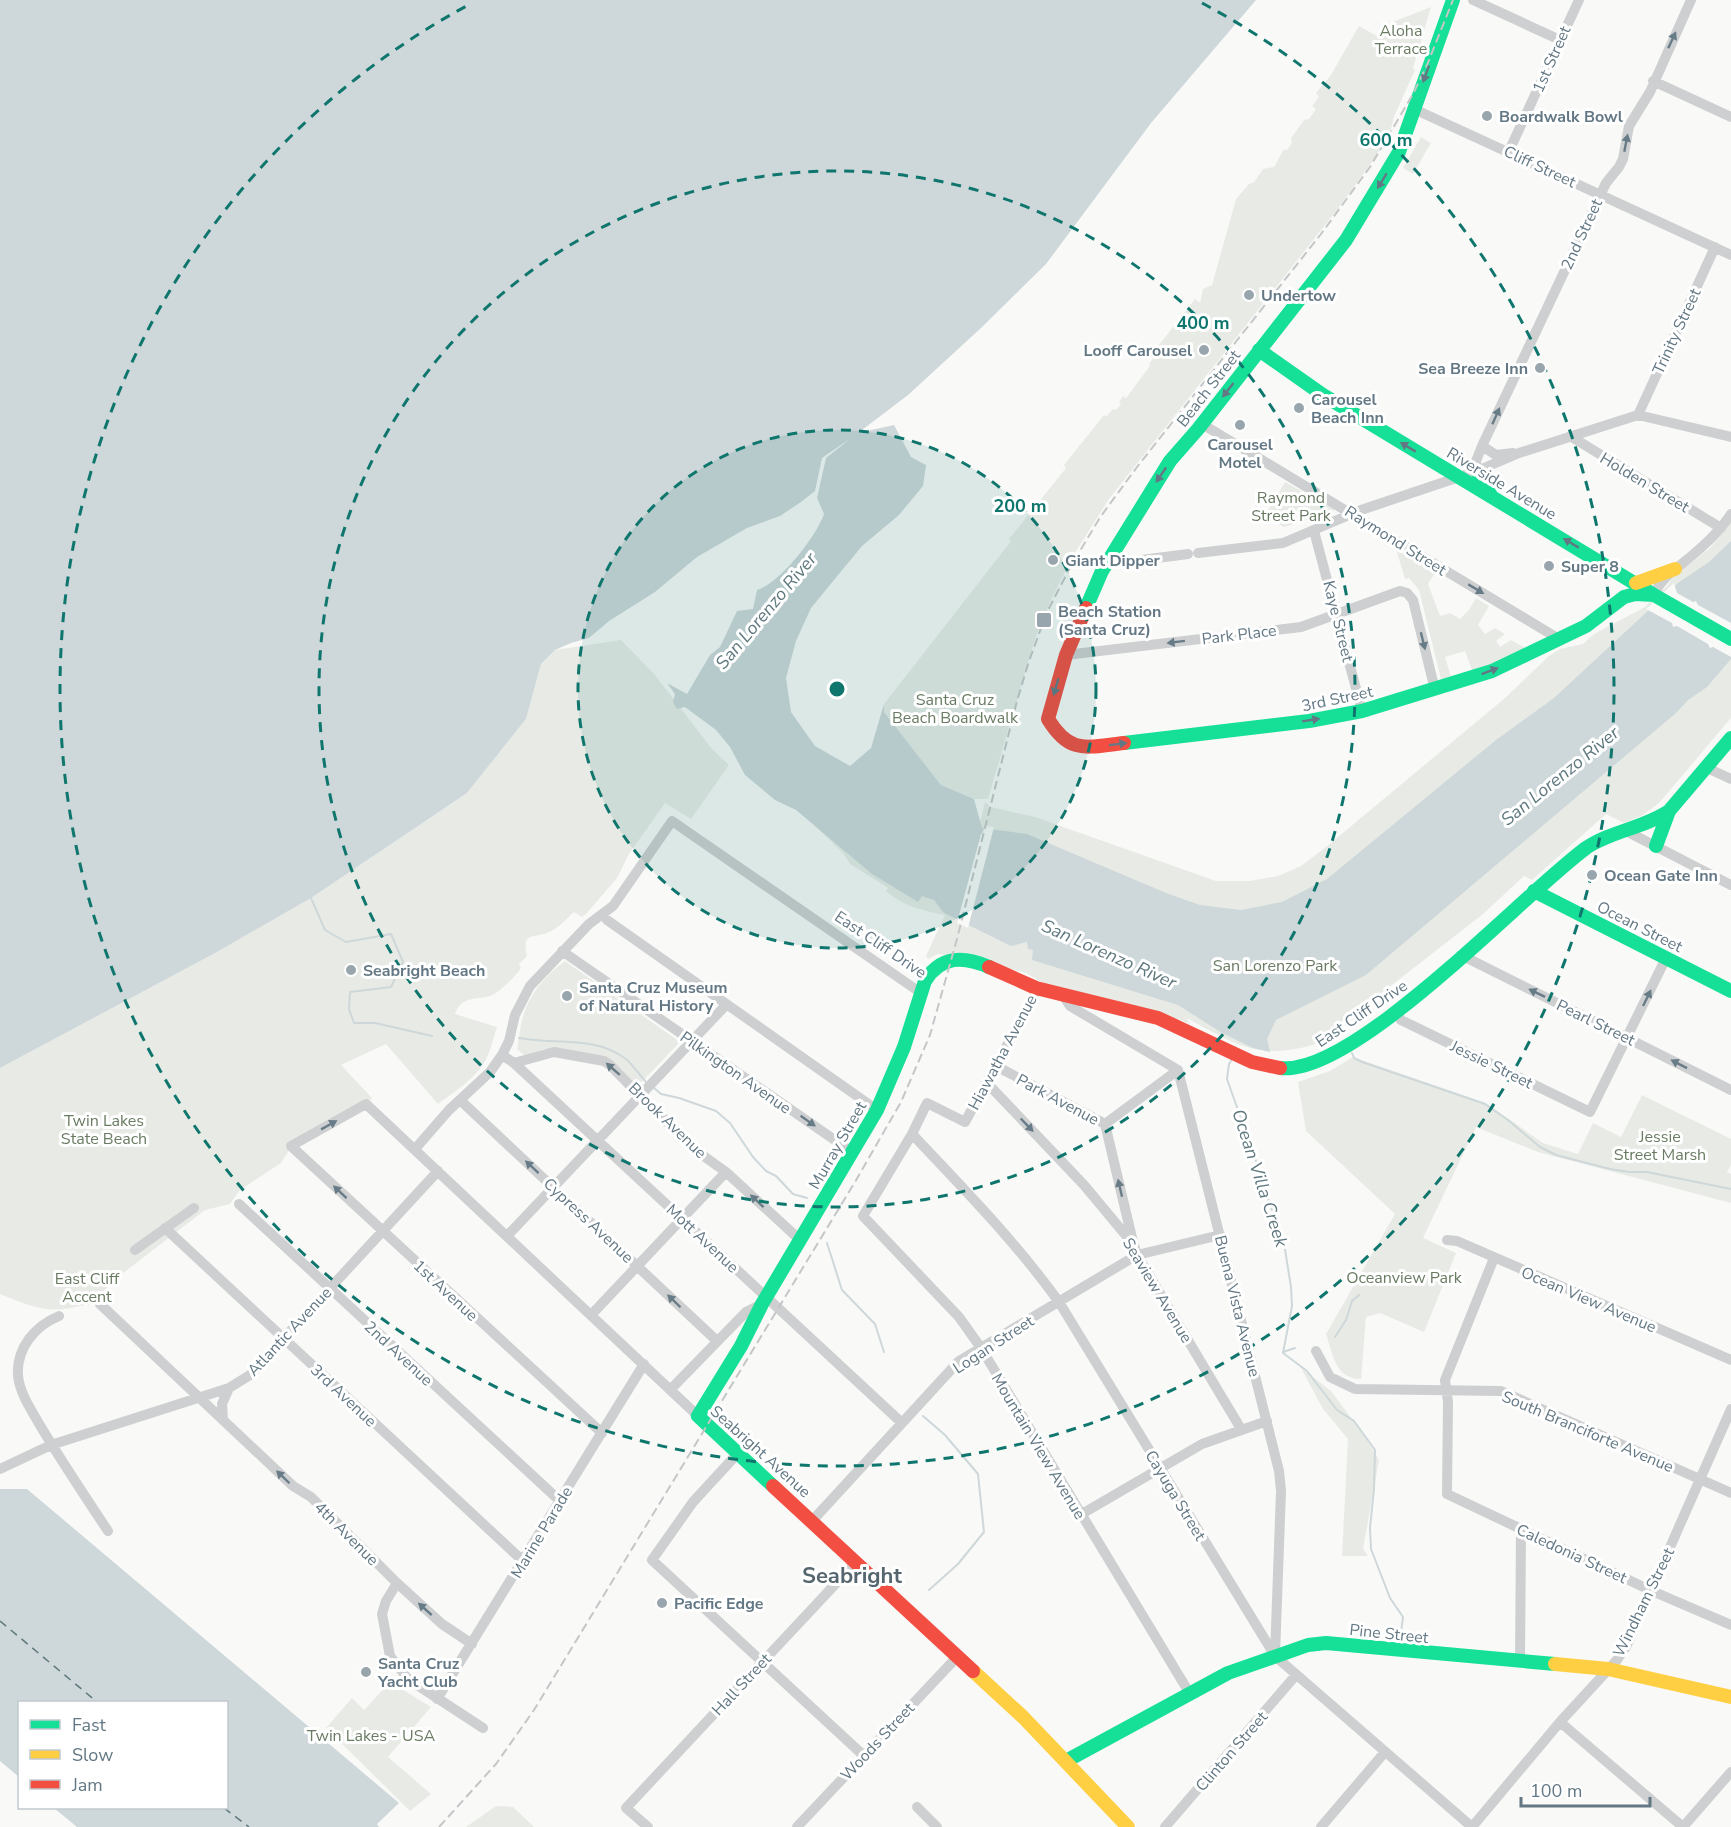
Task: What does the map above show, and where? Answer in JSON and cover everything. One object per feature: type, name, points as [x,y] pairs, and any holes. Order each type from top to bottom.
[{"type":"street","name":"Beach Street","points":[[1060,740],[1048,719],[1066,655],[1108,560],[1164,470],[1346,240],[1399,152],[1453,0]]},
{"type":"street","points":[[1473,0],[1560,40]]},
{"type":"street","name":"1st Street","points":[[1509,151],[1579,0]]},
{"type":"street","name":"2nd Street","points":[[1477,471],[1476,461],[1482,446],[1600,194],[1619,167],[1629,126],[1646,101],[1691,0]]},
{"type":"street","points":[[1653,81],[1731,117]]},
{"type":"street","name":"Cliff Street","points":[[1414,109],[1731,255]]},
{"type":"street","name":"Trinity Street","points":[[1638,415],[1715,248]]},
{"type":"street","name":"Riverside Avenue","points":[[1259,350],[1323,395],[1655,596],[1731,639]]},
{"type":"street","points":[[1108,560],[1118,563],[1283,543],[1354,515],[1361,510],[1477,471],[1519,453],[1638,415],[1731,438]]},
{"type":"street","name":"Raymond Street","points":[[1202,423],[1559,639]]},
{"type":"street","name":"Holden Street","points":[[1569,436],[1721,528]]},
{"type":"street","points":[[1482,446],[1496,455],[1519,453]]},
{"type":"street","points":[[1477,471],[1493,497]]},
{"type":"street","points":[[1655,596],[1662,582],[1721,528],[1731,514]]},
{"type":"street","name":"Kaye Street","points":[[1314,531],[1362,711]]},
{"type":"street","points":[[1636,583],[1675,569]]},
{"type":"street","points":[[1604,614],[1620,585],[1621,574]]},
{"type":"street","name":"Park Place","points":[[1066,655],[1301,627],[1395,592],[1407,593],[1413,600],[1435,690]]},
{"type":"street","name":"3rd Street","points":[[1060,740],[1068,744],[1088,747],[1309,721],[1362,711],[1435,690],[1510,663],[1604,614],[1624,597],[1635,594],[1655,596]]},
{"type":"street","points":[[1656,846],[1669,811],[1731,738]]},
{"type":"street","points":[[1707,768],[1731,779]]},
{"type":"street","name":"East Cliff Drive","points":[[415,1149],[449,1110],[490,1072],[502,1055],[520,1002],[530,986],[589,924],[613,906],[672,822],[921,993],[930,973],[951,960],[964,958],[1036,987],[1158,1018],[1252,1062],[1280,1068],[1300,1068],[1323,1059],[1396,1013],[1534,891],[1588,848],[1604,838],[1657,819],[1669,811]]},
{"type":"street","points":[[1626,831],[1731,885]]},
{"type":"street","name":"Ocean Street","points":[[1534,891],[1731,991]]},
{"type":"street","points":[[603,915],[726,1005],[877,1110]]},
{"type":"street","name":"Pilkington Avenue","points":[[562,951],[852,1152]]},
{"type":"street","name":"Pearl Street","points":[[1461,955],[1731,1089]]},
{"type":"street","points":[[1628,1038],[1666,958]]},
{"type":"street","name":"Hiawatha Avenue","points":[[863,1216],[912,1134],[927,1103],[965,1122],[1034,996],[1036,987]]},
{"type":"street","name":"Murray Street","points":[[698,1416],[877,1110],[904,1047],[921,993]]},
{"type":"street","points":[[1069,995],[1082,1014],[1178,1070],[1105,1124]]},
{"type":"street","points":[[507,1236],[690,1040],[726,1005]]},
{"type":"street","name":"Jessie Street","points":[[1396,1013],[1401,1020],[1590,1112],[1628,1038]]},
{"type":"street","name":"Brook Avenue","points":[[514,1062],[554,1052],[604,1061],[705,1157],[726,1172],[800,1240]]},
{"type":"street","name":"Mott Avenue","points":[[502,1055],[514,1062],[599,1140],[764,1300],[778,1308],[902,1423]]},
{"type":"street","name":"Park Avenue","points":[[996,1066],[1105,1124],[1136,1250]]},
{"type":"street","name":"Buena Vista Avenue","points":[[1178,1070],[1279,1471],[1281,1491],[1275,1656]]},
{"type":"street","name":"Seaview Avenue","points":[[987,1083],[1084,1185],[1136,1250],[1241,1429]]},
{"type":"street","name":"Cypress Avenue","points":[[460,1100],[717,1341]]},
{"type":"street","name":"Seabright Avenue","points":[[366,1104],[957,1657],[1066,1761],[1128,1827]]},
{"type":"street","name":"1st Avenue","points":[[366,1104],[291,1146],[602,1433]]},
{"type":"street","name":"Cayuga Street","points":[[912,1134],[1008,1236],[1059,1302],[1275,1656],[1472,1827]]},
{"type":"street","name":"Atlantic Avenue","points":[[0,1469],[51,1445],[198,1396],[230,1388],[250,1375],[438,1171]]},
{"type":"street","points":[[592,1314],[726,1172]]},
{"type":"street","name":"2nd Avenue","points":[[240,1204],[560,1501]]},
{"type":"street","points":[[135,1250],[194,1208]]},
{"type":"street","name":"Mountain View Avenue","points":[[863,1216],[958,1317],[981,1348],[1190,1694]]},
{"type":"street","name":"3rd Avenue","points":[[165,1228],[523,1561]]},
{"type":"street","name":"Logan Street","points":[[812,1521],[959,1361],[1059,1302],[1136,1250],[1220,1235]]},
{"type":"street","name":"Ocean View Avenue","points":[[1447,1240],[1457,1241],[1731,1360]]},
{"type":"street","points":[[1447,1390],[1445,1380],[1494,1257]]},
{"type":"street","name":"Murray Street","points":[[670,1390],[746,1312],[764,1300]]},
{"type":"street","name":"4th Avenue","points":[[100,1304],[293,1486],[311,1497],[397,1584],[442,1624],[472,1644]]},
{"type":"street","points":[[59,1316],[36,1329],[18,1362],[18,1377],[21,1389],[51,1445],[108,1531]]},
{"type":"street","name":"South Branciforte Avenue","points":[[1316,1351],[1330,1377],[1355,1389],[1501,1391],[1731,1493]]},
{"type":"street","name":"Marine Parade","points":[[437,1700],[644,1364]]},
{"type":"street","points":[[223,1420],[222,1404],[230,1388]]},
{"type":"street","name":"Caledonia Street","points":[[1447,1390],[1447,1494],[1652,1591],[1731,1625]]},
{"type":"street","name":"Windham Street","points":[[1472,1827],[1626,1647],[1731,1409]]},
{"type":"street","points":[[1080,1515],[1202,1444],[1267,1421]]},
{"type":"street","points":[[738,1453],[693,1502],[652,1560],[863,1755]]},
{"type":"street","points":[[1520,1661],[1521,1529]]},
{"type":"street","name":"Hall Street","points":[[648,1827],[626,1808],[856,1562]]},
{"type":"street","points":[[397,1584],[386,1601],[382,1614],[390,1656],[408,1679],[483,1728]]},
{"type":"street","name":"Pine Street","points":[[1066,1761],[1228,1673],[1308,1645],[1326,1643],[1608,1669],[1731,1697]]},
{"type":"street","name":"Woods Street","points":[[797,1827],[957,1657]]},
{"type":"street","name":"Clinton Street","points":[[1165,1827],[1296,1675]]},
{"type":"street","points":[[1560,1722],[1683,1827],[1731,1772]]},
{"type":"street","points":[[1321,1827],[1385,1752]]},
{"type":"street","points":[[917,1807],[937,1827]]},
{"type":"green space","name":"Santa Cruz Beach Boardwalk","points":[[1431,7],[1413,68],[1415,70],[1387,138],[1371,163],[1340,206],[1109,499],[1073,556],[1035,639],[988,799],[974,799],[941,785],[884,712],[884,704],[1066,468],[1064,465],[1104,415],[1106,417],[1113,409],[1116,410],[1123,396],[1126,398],[1150,366],[1155,356],[1152,354],[1195,299],[1200,303],[1203,289],[1212,285],[1236,199],[1249,184],[1254,182],[1263,169],[1274,167],[1284,149],[1287,150],[1292,143],[1291,138],[1304,120],[1309,119],[1316,109],[1312,106],[1319,97],[1316,93],[1331,75],[1359,26],[1377,36],[1385,25]]},
{"type":"green space","points":[[1421,137],[1431,143],[1413,174],[1403,168]]},
{"type":"green space","name":"Raymond Street Park","points":[[1285,482],[1334,509],[1334,512],[1284,527],[1265,516]]},
{"type":"green space","name":"San Lorenzo Park","points":[[1731,522],[1731,718],[1659,803],[1643,815],[1624,823],[1606,814],[1532,880],[1524,876],[1483,914],[1316,1044],[1296,1049],[1279,1051],[1248,1048],[1187,1018],[1190,1024],[1045,984],[1026,973],[974,959],[938,954],[928,959],[926,956],[945,915],[921,910],[899,901],[886,891],[888,888],[850,864],[843,853],[813,824],[735,756],[741,751],[956,860],[981,819],[985,802],[991,807],[1035,817],[1216,881],[1250,881],[1278,876],[1301,866],[1326,847],[1505,698],[1549,656],[1560,649],[1583,644],[1594,634],[1645,607],[1675,575],[1710,548]]},
{"type":"green space","points":[[1396,549],[1435,573],[1428,584],[1440,616],[1450,613],[1460,619],[1476,598],[1489,606],[1478,625],[1485,634],[1495,628],[1505,634],[1496,641],[1500,647],[1511,640],[1525,648],[1495,663],[1472,670],[1465,651],[1445,657],[1451,677],[1441,679],[1419,590],[1409,578],[1405,579]]},
{"type":"green space","name":"Twin Lakes State Beach","points":[[621,640],[655,675],[712,749],[729,765],[691,819],[665,803],[629,854],[617,878],[586,914],[582,917],[574,912],[551,931],[529,938],[526,943],[527,956],[519,964],[521,968],[519,971],[507,984],[493,995],[465,1001],[461,1004],[455,1014],[497,1027],[490,1050],[480,1069],[438,1104],[386,1044],[341,1065],[372,1098],[366,1104],[291,1147],[281,1163],[240,1190],[230,1204],[205,1210],[108,1285],[101,1305],[91,1304],[56,1310],[31,1306],[0,1294],[0,1068],[217,952],[311,898],[467,793],[526,719],[541,664],[555,650]]},
{"type":"green space","points":[[565,961],[680,1042],[637,1087],[599,1057],[544,1049],[525,1056],[517,1049],[523,1015],[531,997],[543,981]]},
{"type":"green space","name":"Oceanview Park","points":[[1353,1057],[1486,1103],[1543,1143],[1578,1154],[1593,1123],[1621,1137],[1642,1095],[1731,1139],[1731,1165],[1727,1172],[1731,1174],[1731,1203],[1538,1152],[1476,1127],[1423,1238],[1456,1253],[1424,1332],[1380,1313],[1366,1317],[1361,1379],[1352,1378],[1340,1370],[1336,1364],[1326,1334],[1395,1214],[1306,1131],[1298,1082],[1330,1071]]},
{"type":"green space","points":[[1301,1368],[1331,1391],[1379,1460],[1363,1549],[1368,1556],[1342,1556],[1348,1439],[1323,1409]]},
{"type":"green space","name":"Twin Lakes - USA","points":[[390,1682],[431,1707],[388,1757],[431,1794],[410,1811],[326,1728],[352,1698],[364,1710]]},
{"type":"green space","points":[[496,1806],[513,1807],[534,1827],[466,1827]]},
{"type":"water","name":"San Lorenzo River","points":[[0,0],[1256,0],[1151,123],[1046,264],[908,395],[858,433],[894,425],[911,457],[926,465],[923,486],[899,515],[862,546],[811,608],[796,641],[786,678],[791,712],[815,746],[850,766],[871,748],[884,704],[884,712],[941,785],[974,799],[982,828],[1027,834],[1166,893],[1200,905],[1241,910],[1282,902],[1327,879],[1496,740],[1554,698],[1678,583],[1709,562],[1731,541],[1731,659],[1707,687],[1688,700],[1676,713],[1366,975],[1276,1020],[1267,1039],[1270,1052],[1253,1048],[1222,1033],[1178,1005],[1032,960],[1033,950],[1028,949],[1027,942],[1011,946],[944,913],[934,900],[922,896],[918,902],[872,874],[796,810],[775,800],[745,775],[730,747],[716,730],[685,707],[677,709],[673,702],[675,694],[667,683],[687,694],[710,655],[720,647],[737,611],[753,609],[757,590],[776,578],[796,558],[820,524],[824,514],[817,498],[826,458],[851,438],[822,458],[815,491],[801,502],[780,516],[747,528],[697,557],[655,592],[609,621],[589,638],[555,650],[541,664],[526,719],[467,793],[311,898],[217,952],[0,1068]]},
{"type":"water","points":[[0,1489],[27,1489],[399,1803],[377,1824],[379,1827],[77,1827],[55,1809],[228,1809],[228,1701],[18,1701],[18,1776],[0,1761]]},
{"type":"pier","points":[[1674,583],[1677,593],[1693,602],[1696,601],[1698,605],[1731,623],[1731,657],[1713,647],[1710,648],[1708,644],[1677,626],[1673,627],[1672,623],[1646,609]]},
{"type":"pier","points":[[985,826],[994,827],[968,928],[957,923]]},
{"type":"waterway","points":[[311,898],[325,930],[346,942],[391,934],[403,962],[391,987],[350,992],[349,1009],[354,1023],[375,1023],[432,1036]]},
{"type":"waterway","points":[[519,1038],[574,1042],[614,1051],[626,1059],[648,1084]]},
{"type":"waterway","name":"Jessie Street Marsh","points":[[1352,1053],[1354,1058],[1362,1062],[1485,1104],[1540,1147],[1556,1155],[1610,1169],[1647,1172],[1731,1189]]},
{"type":"waterway","name":"Ocean Villa Creek","points":[[1232,1059],[1227,1079],[1283,1237],[1292,1306],[1283,1353],[1307,1371],[1337,1410],[1354,1421],[1375,1450],[1370,1528],[1371,1549],[1390,1598],[1403,1617],[1401,1632]]},
{"type":"waterway","points":[[653,1087],[661,1094],[716,1111],[730,1123],[753,1157],[766,1171],[776,1176],[793,1194],[807,1198]]},
{"type":"waterway","points":[[827,1243],[842,1290],[875,1324],[884,1352]]},
{"type":"waterway","points":[[1335,1337],[1346,1320],[1352,1301],[1359,1295]]},
{"type":"waterway","points":[[1283,1352],[1295,1348]]},
{"type":"waterway","points":[[923,1416],[945,1435],[978,1474],[984,1532],[958,1564],[929,1590]]},
{"type":"ferry route","points":[[0,1621],[96,1701]]},
{"type":"ferry route","points":[[225,1809],[249,1827]]},
{"type":"railway","points":[[439,1827],[496,1764],[534,1710],[855,1182],[901,1102],[930,1035],[1029,661],[1047,612],[1072,564],[1101,516],[1137,467],[1321,234],[1370,167],[1413,94],[1453,0]]},
{"type":"traffic: fast","points":[[1086,608],[1102,571],[1170,461],[1198,429],[1346,240],[1399,152],[1453,0]]},
{"type":"traffic: fast","points":[[1259,350],[1323,395],[1731,639]]},
{"type":"traffic: fast","points":[[1477,471],[1490,493]]},
{"type":"traffic: fast","points":[[1124,743],[1309,721],[1362,711],[1492,671],[1586,626],[1624,597],[1635,594],[1654,595]]},
{"type":"traffic: fast","points":[[1280,1068],[1312,1063],[1350,1044],[1392,1015],[1437,979],[1586,848],[1606,837],[1649,822],[1669,811],[1731,738]]},
{"type":"traffic: fast","points":[[1656,846],[1669,811]]},
{"type":"traffic: fast","points":[[1534,891],[1731,991]]},
{"type":"traffic: fast","points":[[773,1486],[698,1416],[877,1110],[904,1047],[925,981],[938,966],[954,960],[971,961],[989,967]]},
{"type":"traffic: fast","points":[[1066,1761],[1228,1673],[1308,1645],[1326,1643],[1555,1664]]},
{"type":"traffic: slow","points":[[1636,583],[1675,569]]},
{"type":"traffic: slow","points":[[1555,1664],[1608,1669],[1731,1697]]},
{"type":"traffic: slow","points":[[973,1671],[1023,1717],[1128,1827]]},
{"type":"traffic: jam","points":[[1086,608],[1066,655],[1048,719],[1064,738],[1080,746],[1124,743]]},
{"type":"traffic: jam","points":[[989,967],[1036,988],[1158,1018],[1252,1062],[1280,1068]]},
{"type":"traffic: jam","points":[[773,1486],[973,1671]]},
{"type":"place","name":"Boardwalk Bowl","points":[[1487,116]]},
{"type":"place","name":"Undertow","points":[[1249,295]]},
{"type":"place","name":"Looff Carousel","points":[[1204,350]]},
{"type":"place","name":"Sea Breeze Inn","points":[[1540,368]]},
{"type":"place","name":"Carousel Beach Inn","points":[[1299,408]]},
{"type":"place","name":"Carousel Motel","points":[[1240,425]]},
{"type":"place","name":"Giant Dipper","points":[[1053,560]]},
{"type":"place","name":"Super 8","points":[[1549,566]]},
{"type":"place","name":"Beach Station (Santa Cruz)","points":[[1044,620]]},
{"type":"place","name":"Ocean Gate Inn","points":[[1592,875]]},
{"type":"place","name":"Seabright Beach","points":[[351,970]]},
{"type":"place","name":"Santa Cruz Museum of Natural History","points":[[567,996]]},
{"type":"place","name":"Pacific Edge","points":[[662,1603]]},
{"type":"place","name":"Santa Cruz Yacht Club","points":[[366,1672]]},
{"type":"district","name":"Seabright","points":[[852,1575]]},
{"type":"park label","name":"Aloha Terrace","points":[[1401,39]]},
{"type":"park label","name":"East Cliff Accent","points":[[87,1287]]}]
